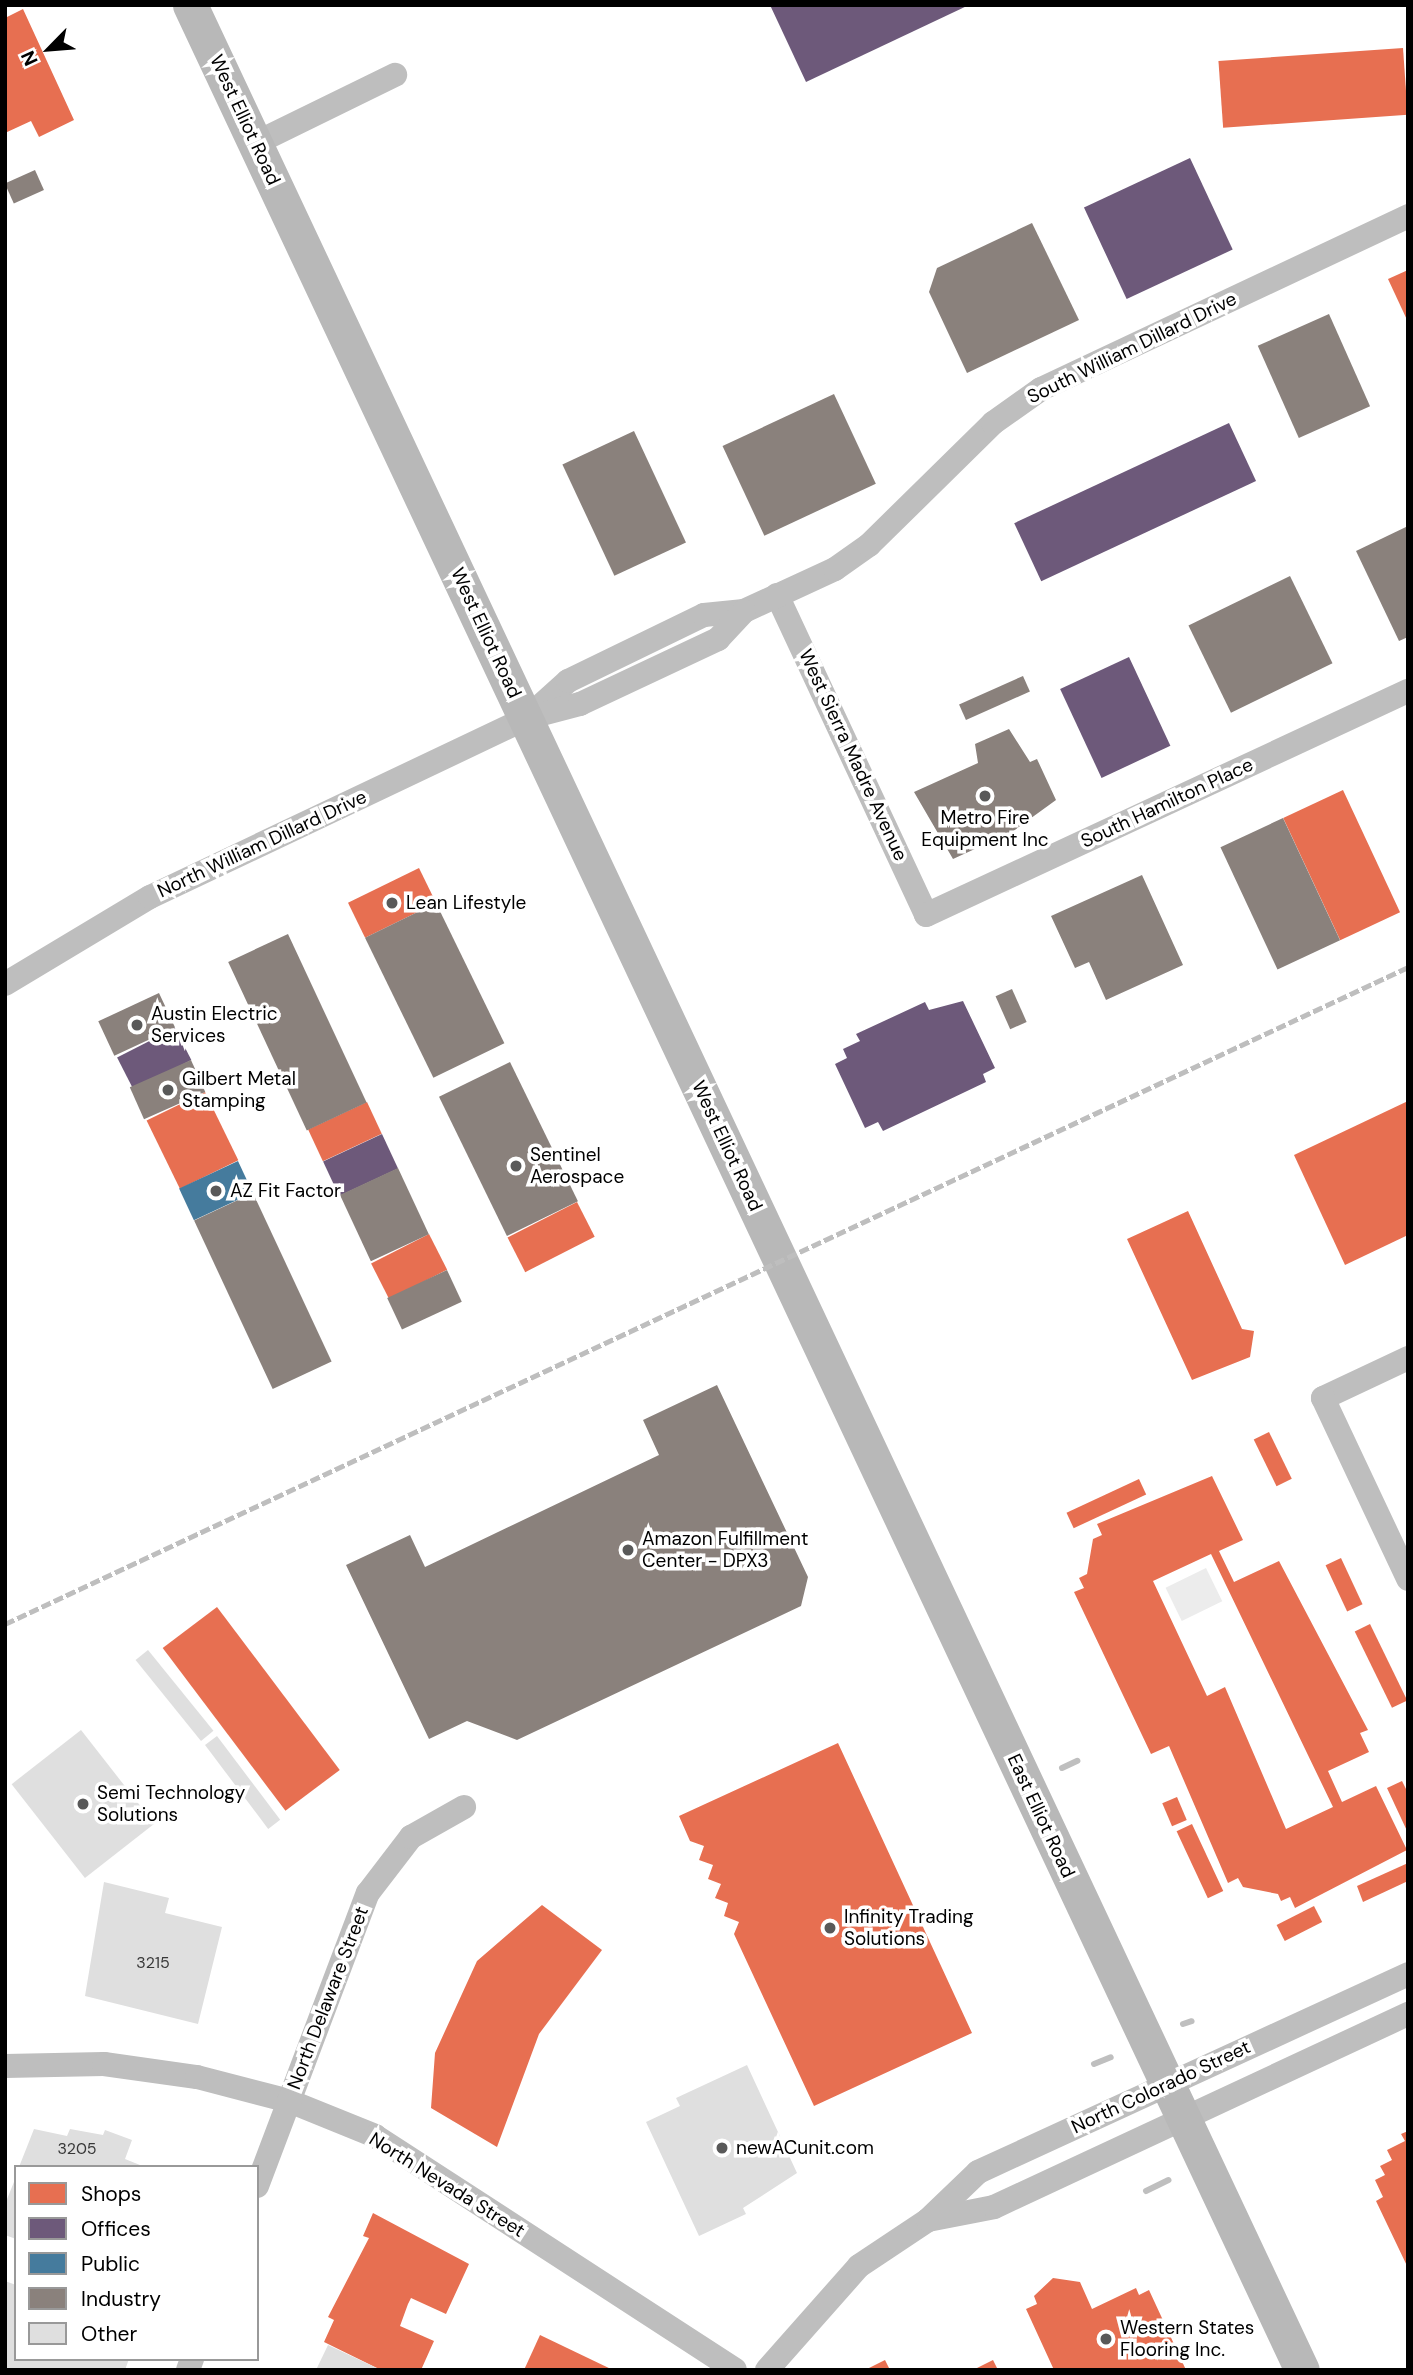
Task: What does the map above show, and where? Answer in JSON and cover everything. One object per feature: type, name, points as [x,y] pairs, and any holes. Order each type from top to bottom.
[{"type":"main road","name":"West Elliot Road","points":[[190,5],[780,1261]]},
{"type":"main road","name":"East Elliot Road","points":[[780,1261],[1302,2370]]},
{"type":"street","points":[[256,143],[395,75]]},
{"type":"street","name":"South William Dillard Drive","points":[[527,718],[568,681],[704,615],[744,611],[835,569],[869,545],[993,422],[1041,388],[1408,216]]},
{"type":"street","name":"West Sierra Madre Avenue","points":[[777,595],[926,915]]},
{"type":"street","name":"South Hamilton Place","points":[[926,915],[1408,691]]},
{"type":"street","name":"North William Dillard Drive","points":[[5,984],[150,897],[527,718]]},
{"type":"street","points":[[1408,1358],[1323,1398],[1408,1579]]},
{"type":"street","name":"North Delaware Street","points":[[259,2181],[368,1893],[411,1837],[464,1807]]},
{"type":"street","name":"North Colorado Street","points":[[767,2370],[859,2266],[928,2220],[978,2172],[1408,1974]]},
{"type":"street","name":"North Colorado Street","points":[[928,2220],[994,2207],[1408,2014]]},
{"type":"street","name":"North Nevada Street","points":[[5,2066],[104,2064],[197,2077],[289,2101],[375,2136],[734,2370]]},
{"type":"shaded area","points":[[1206,1568],[1222,1601],[1182,1621],[1166,1588]]},
{"type":"building: Shops","points":[[23,9],[74,120],[39,137],[31,121],[5,133],[5,18]]},
{"type":"building: Shops","points":[[1403,48],[1408,115],[1223,128],[1218,61]]},
{"type":"building: Shops","points":[[1408,270],[1408,322],[1388,279]]},
{"type":"building: Shops","points":[[1343,790],[1400,912],[1340,940],[1283,818]]},
{"type":"building: Shops","name":"Lean Lifestyle","points":[[419,868],[436,903],[365,938],[348,903]]},
{"type":"building: Shops","points":[[205,1092],[238,1160],[180,1189],[147,1120]]},
{"type":"building: Shops","points":[[1408,1101],[1408,1235],[1345,1265],[1294,1155]]},
{"type":"building: Shops","points":[[367,1102],[382,1134],[323,1161],[308,1129]]},
{"type":"building: Shops","points":[[577,1202],[595,1237],[525,1272],[508,1237]]},
{"type":"building: Shops","points":[[1188,1211],[1242,1329],[1254,1331],[1250,1357],[1192,1380],[1127,1239]]},
{"type":"building: Shops","points":[[429,1234],[447,1270],[389,1299],[371,1264]]},
{"type":"building: Shops","points":[[1269,1432],[1292,1479],[1277,1486],[1254,1439]]},
{"type":"building: Shops","points":[[1212,1476],[1243,1540],[1219,1551],[1234,1582],[1279,1561],[1368,1730],[1360,1733],[1369,1752],[1328,1771],[1342,1802],[1376,1786],[1407,1850],[1295,1908],[1290,1897],[1281,1901],[1278,1894],[1243,1887],[1238,1878],[1228,1883],[1169,1746],[1151,1754],[1074,1592],[1084,1588],[1079,1578],[1087,1574],[1093,1539],[1102,1535],[1097,1524]],"holes":[[[1211,1554],[1333,1807],[1286,1829],[1225,1687],[1207,1696],[1153,1581]]]},
{"type":"building: Shops","points":[[1139,1479],[1146,1494],[1074,1528],[1066,1513]]},
{"type":"building: Shops","points":[[1341,1558],[1363,1604],[1347,1611],[1326,1565]]},
{"type":"building: Shops","points":[[217,1607],[340,1770],[285,1811],[163,1648]]},
{"type":"building: Shops","points":[[1370,1624],[1407,1700],[1392,1708],[1355,1631]]},
{"type":"building: Shops","name":"Infinity Trading Solutions","points":[[838,1743],[972,2033],[814,2106],[734,1934],[739,1922],[724,1916],[728,1903],[715,1898],[721,1884],[708,1879],[713,1865],[699,1860],[704,1846],[690,1841],[679,1816]]},
{"type":"building: Shops","points":[[1402,1781],[1408,1793],[1408,1833],[1387,1788]]},
{"type":"building: Shops","points":[[1177,1797],[1187,1820],[1172,1826],[1162,1803]]},
{"type":"building: Shops","points":[[1192,1824],[1223,1891],[1208,1898],[1177,1831]]},
{"type":"building: Shops","points":[[1408,1863],[1408,1881],[1363,1902],[1357,1886]]},
{"type":"building: Shops","points":[[542,1905],[602,1950],[539,2034],[497,2147],[431,2108],[435,2053],[477,1961]]},
{"type":"building: Shops","points":[[1314,1906],[1322,1922],[1285,1941],[1277,1925]]},
{"type":"building: Shops","points":[[1408,2131],[1408,2268],[1376,2201],[1383,2197],[1375,2180],[1385,2175],[1380,2166],[1392,2160],[1387,2150],[1405,2141],[1401,2134]]},
{"type":"building: Shops","points":[[373,2213],[469,2264],[446,2314],[411,2298],[408,2304],[400,2326],[434,2341],[421,2370],[381,2370],[324,2342],[334,2320],[328,2317],[369,2238],[363,2236]]},
{"type":"building: Shops","name":"Western States Flooring Inc.","points":[[1053,2278],[1080,2282],[1092,2309],[1136,2288],[1139,2295],[1149,2290],[1186,2370],[1054,2370],[1026,2309],[1037,2304],[1034,2296]]},
{"type":"building: Shops","points":[[540,2335],[613,2370],[524,2370]]},
{"type":"building: Shops","points":[[885,2360],[890,2370],[865,2370]]},
{"type":"building: Shops","points":[[993,2360],[998,2370],[973,2370]]},
{"type":"building: Offices","points":[[770,5],[969,5],[806,82]]},
{"type":"building: Offices","points":[[1190,158],[1233,250],[1127,299],[1084,207]]},
{"type":"building: Offices","points":[[1229,423],[1256,481],[1041,581],[1014,523]]},
{"type":"building: Offices","points":[[1129,657],[1170,746],[1102,778],[1060,689]]},
{"type":"building: Offices","points":[[963,1001],[995,1068],[983,1074],[986,1082],[883,1131],[878,1122],[865,1128],[835,1064],[847,1058],[843,1049],[860,1041],[856,1034],[925,1002],[929,1010]]},
{"type":"building: Offices","points":[[175,1028],[191,1060],[133,1090],[117,1058]]},
{"type":"building: Offices","points":[[382,1134],[398,1168],[339,1196],[323,1161]]},
{"type":"building: Public","name":"AZ Fit Factor","points":[[238,1161],[253,1193],[194,1220],[179,1188]]},
{"type":"building: Industry","points":[[35,170],[44,190],[14,204],[5,183]]},
{"type":"building: Industry","points":[[1032,223],[1079,320],[967,373],[929,292],[937,268]]},
{"type":"building: Industry","points":[[1329,314],[1370,406],[1299,438],[1258,346]]},
{"type":"building: Industry","points":[[834,394],[876,484],[764,536],[723,446]]},
{"type":"building: Industry","points":[[634,431],[686,542],[614,576],[562,464]]},
{"type":"building: Industry","points":[[1408,526],[1408,637],[1399,641],[1356,551]]},
{"type":"building: Industry","points":[[1290,576],[1333,663],[1231,713],[1188,626]]},
{"type":"building: Industry","points":[[1023,676],[1030,692],[966,720],[959,704]]},
{"type":"building: Industry","name":"Metro Fire Equipment Inc","points":[[1009,729],[1030,762],[1037,759],[1056,800],[1012,832],[953,859],[914,792],[978,763],[975,744]]},
{"type":"building: Industry","points":[[1283,818],[1340,940],[1278,970],[1220,847]]},
{"type":"building: Industry","points":[[1142,875],[1183,965],[1106,1000],[1089,962],[1075,968],[1051,916]]},
{"type":"building: Industry","points":[[436,903],[504,1043],[433,1078],[365,938]]},
{"type":"building: Industry","points":[[288,934],[367,1103],[307,1130],[228,962]]},
{"type":"building: Industry","points":[[1012,989],[1027,1022],[1010,1029],[996,996]]},
{"type":"building: Industry","name":"Austin Electric Services","points":[[159,993],[175,1027],[114,1056],[98,1021]]},
{"type":"building: Industry","name":"Gilbert Metal Stamping","points":[[191,1060],[205,1092],[144,1119],[130,1087]]},
{"type":"building: Industry","points":[[510,1062],[578,1201],[507,1236],[439,1097]]},
{"type":"building: Industry","points":[[398,1168],[429,1234],[371,1261],[340,1195]]},
{"type":"building: Industry","points":[[253,1193],[332,1362],[273,1389],[194,1220]]},
{"type":"building: Industry","points":[[447,1270],[462,1302],[402,1330],[387,1298]]},
{"type":"building: Industry","name":"Amazon Fulfillment Center - DPX3","points":[[717,1385],[808,1577],[801,1606],[517,1740],[467,1721],[429,1739],[346,1565],[410,1535],[425,1567],[659,1455],[643,1420]]},
{"type":"building: Other","points":[[148,1650],[213,1731],[201,1741],[136,1660]]},
{"type":"building: Other","name":"Semi Technology Solutions","points":[[81,1730],[154,1824],[85,1878],[12,1784]]},
{"type":"building: Other","points":[[217,1736],[280,1820],[268,1829],[205,1745]]},
{"type":"building: Other","points":[[104,1882],[169,1898],[165,1913],[222,1927],[198,2024],[85,1996]]},
{"type":"building: Other","name":"newACunit.com","points":[[747,2065],[797,2173],[743,2208],[746,2214],[699,2236],[646,2122],[680,2106],[676,2098]]},
{"type":"building: Other","points":[[34,2129],[67,2136],[70,2129],[103,2135],[105,2130],[132,2140],[125,2159],[140,2165],[20,2165]]},
{"type":"building: Other","points":[[14,2182],[14,2238],[5,2235],[5,2204]]},
{"type":"building: Other","points":[[5,2281],[14,2284],[14,2361],[128,2361],[125,2370],[5,2370]]},
{"type":"building: Other","points":[[328,2345],[381,2370],[316,2370]]},
{"type":"waterway","points":[[1062,1768],[1077,1761]]},
{"type":"waterway","points":[[1183,2024],[1192,2021]]},
{"type":"waterway","points":[[1094,2064],[1111,2057]]},
{"type":"waterway","points":[[1146,2191],[1169,2180]]},
{"type":"railway","points":[[5,1624],[1408,967]]},
{"type":"place","name":"Metro Fire Equipment Inc","points":[[985,796]]},
{"type":"place","name":"Lean Lifestyle","points":[[392,903]]},
{"type":"place","name":"Austin Electric Services","points":[[137,1025]]},
{"type":"place","name":"Gilbert Metal Stamping","points":[[168,1090]]},
{"type":"place","name":"Sentinel Aerospace","points":[[516,1166]]},
{"type":"place","name":"AZ Fit Factor","points":[[216,1191]]},
{"type":"place","name":"Amazon Fulfillment Center - DPX3","points":[[628,1550]]},
{"type":"place","name":"Semi Technology Solutions","points":[[83,1804]]},
{"type":"place","name":"Infinity Trading Solutions","points":[[830,1928]]},
{"type":"place","name":"newACunit.com","points":[[722,2148]]},
{"type":"place","name":"Western States Flooring Inc.","points":[[1106,2339]]}]
